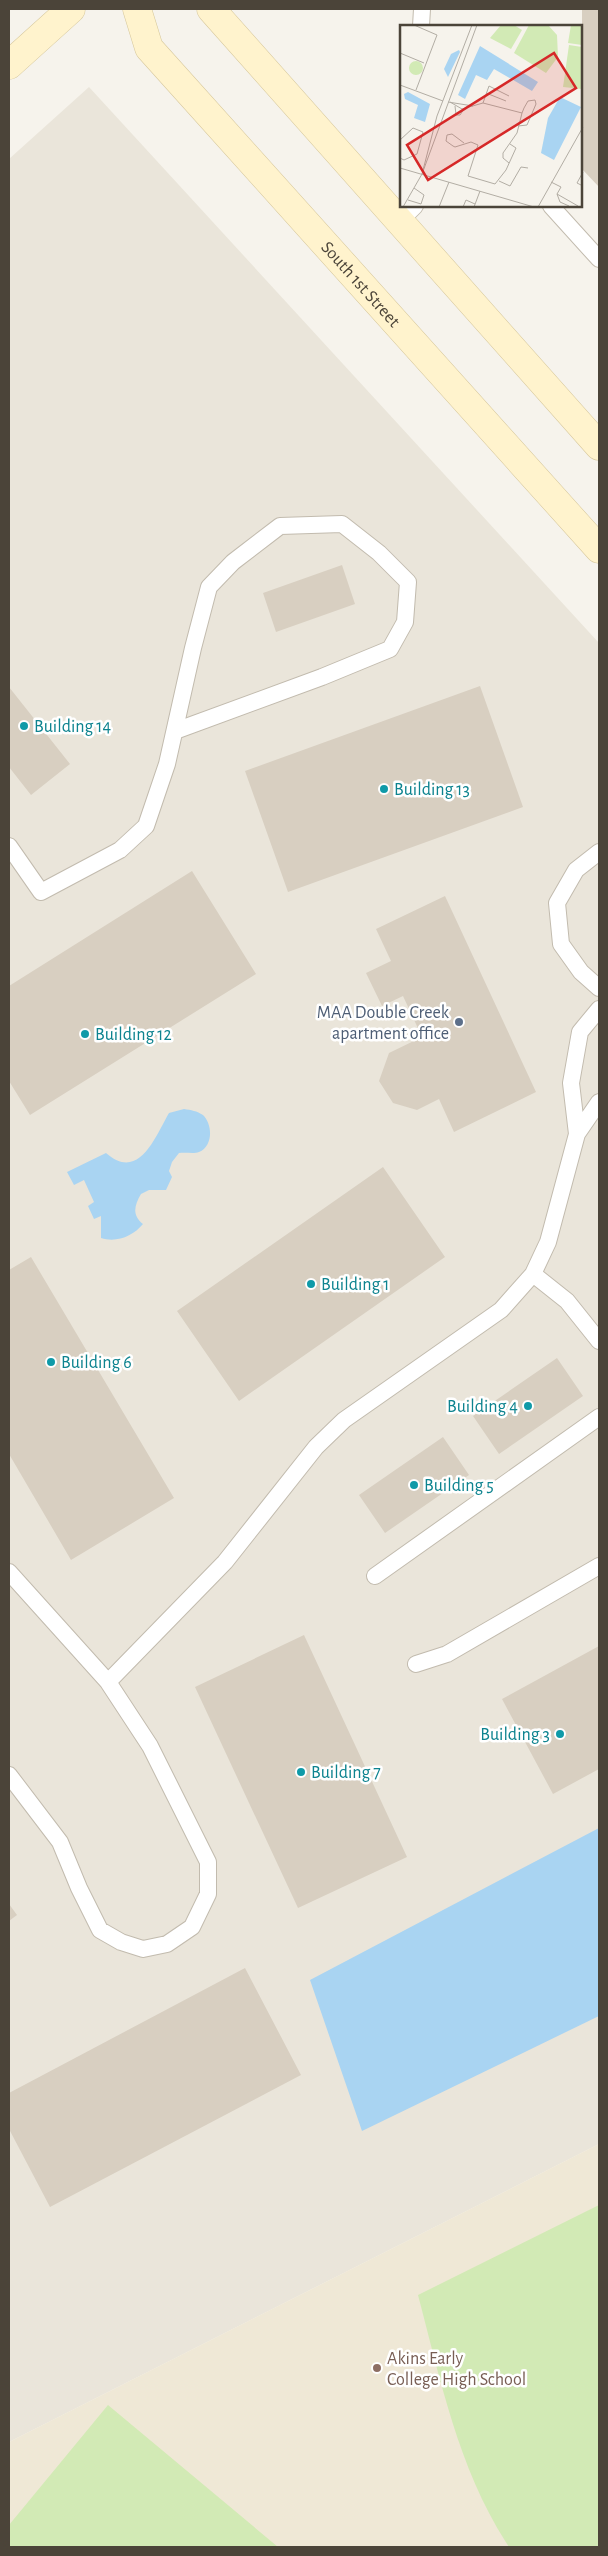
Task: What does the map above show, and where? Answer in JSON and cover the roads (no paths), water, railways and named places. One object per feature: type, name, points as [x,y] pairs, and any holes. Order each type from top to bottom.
[{"type":"main road","points":[[9,65],[71,9]]},
{"type":"main road","name":"South 1st Street","points":[[138,9],[149,48],[599,549]]},
{"type":"main road","points":[[210,9],[400,206]]},
{"type":"main road","points":[[407,213],[599,446]]},
{"type":"lane","points":[[421,25],[422,9]]},
{"type":"lane","points":[[553,208],[599,259]]},
{"type":"lane","points":[[9,846],[41,892],[120,850],[146,826],[167,764],[174,731],[209,587],[233,562],[280,526],[342,524],[379,553],[408,582],[405,622],[390,649],[322,678],[174,731]]},
{"type":"lane","points":[[599,852],[576,870],[557,903],[561,944],[581,972],[599,988]]},
{"type":"lane","points":[[577,1134],[571,1082],[580,1032],[599,1009]]},
{"type":"lane","points":[[108,1682],[225,1562],[316,1447],[344,1420],[501,1310],[533,1274],[548,1242],[577,1134],[599,1102]]},
{"type":"lane","points":[[533,1274],[568,1301],[599,1341]]},
{"type":"lane","points":[[375,1576],[599,1417]]},
{"type":"lane","points":[[416,1664],[447,1654],[599,1566]]},
{"type":"lane","points":[[9,1572],[108,1682],[150,1746],[208,1862],[208,1894],[192,1927],[167,1944],[143,1948],[121,1942],[100,1930],[79,1888],[60,1842],[9,1775]]},
{"type":"water","points":[[184,1109],[203,1115],[206,1119],[210,1130],[207,1145],[197,1153],[179,1153],[172,1162],[169,1171],[172,1177],[166,1190],[149,1190],[141,1194],[135,1210],[139,1221],[143,1224],[139,1228],[130,1235],[119,1239],[101,1238],[101,1216],[94,1219],[88,1206],[94,1202],[84,1180],[74,1185],[67,1172],[106,1153],[118,1161],[128,1162],[137,1159],[152,1144],[169,1113]]},
{"type":"water","points":[[599,1828],[599,2016],[362,2131],[310,1980]]},
{"type":"place","name":"Building 14","points":[[24,726]]},
{"type":"place","name":"Building 13","points":[[384,789]]},
{"type":"place","name":"MAA Double Creek apartment office","points":[[459,1022]]},
{"type":"place","name":"Building 12","points":[[85,1034]]},
{"type":"place","name":"Building 1","points":[[311,1284]]},
{"type":"place","name":"Building 6","points":[[51,1362]]},
{"type":"place","name":"Building 4","points":[[528,1406]]},
{"type":"place","name":"Building 5","points":[[414,1485]]},
{"type":"place","name":"Building 3","points":[[560,1734]]},
{"type":"place","name":"Building 7","points":[[301,1772]]},
{"type":"place","name":"Akins Early College High School","points":[[377,2368]]}]
